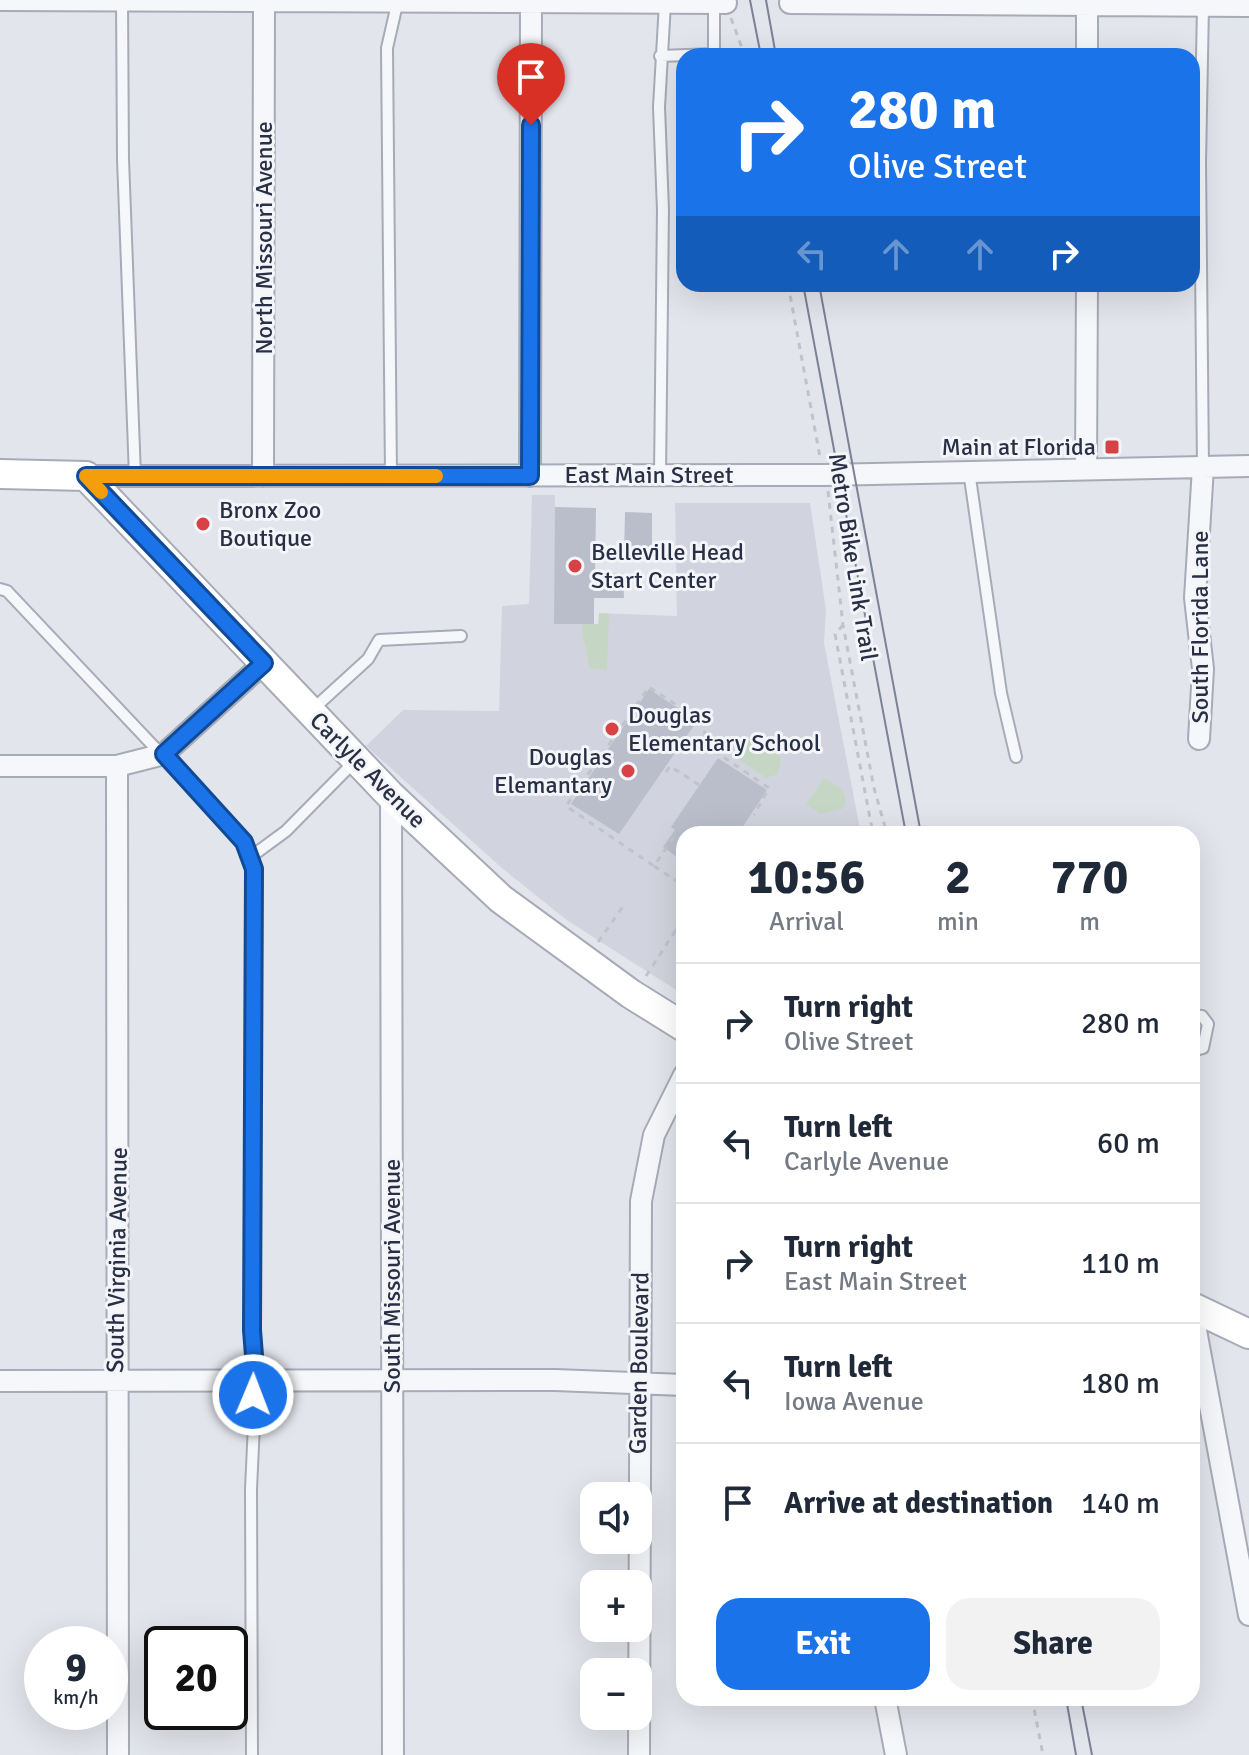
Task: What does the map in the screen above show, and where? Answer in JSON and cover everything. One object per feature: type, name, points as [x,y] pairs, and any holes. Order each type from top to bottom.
[{"type":"main road","name":"East Main Street","points":[[0,474],[86,476]]},
{"type":"main road","name":"Carlyle Avenue","points":[[86,476],[391,796],[501,899],[631,994],[676,1022]]},
{"type":"main road","points":[[1200,1312],[1249,1334]]},
{"type":"street","points":[[0,0],[720,3]]},
{"type":"street","name":"North Missouri Avenue","points":[[263,476],[264,1]]},
{"type":"street","points":[[530,476],[531,1]]},
{"type":"street","points":[[1087,2],[1087,48]]},
{"type":"street","points":[[790,3],[1087,2],[1249,6]]},
{"type":"street","points":[[1086,468],[1087,292]]},
{"type":"street","name":"East Main Street","points":[[86,476],[824,475],[1249,466]]},
{"type":"street","name":"South Florida Lane","points":[[1199,739],[1203,669],[1195,598],[1203,467]]},
{"type":"street","points":[[0,766],[117,766],[164,754],[264,663]]},
{"type":"street","name":"South Virginia Avenue","points":[[117,766],[118,1755]]},
{"type":"street","name":"South Missouri Avenue","points":[[391,796],[393,1755]]},
{"type":"street","name":"Garden Boulevard","points":[[639,1755],[641,1201],[646,1167],[666,1105],[676,1088]]},
{"type":"street","points":[[1200,1351],[1249,1615]]},
{"type":"street","points":[[0,1381],[638,1381],[676,1384]]},
{"type":"street","points":[[887,1706],[896,1755]]},
{"type":"lane","points":[[122,1],[123,159],[135,476]]},
{"type":"lane","points":[[391,476],[387,410],[387,48],[398,2]]},
{"type":"lane","points":[[660,475],[663,357],[660,56],[665,3]]},
{"type":"lane","points":[[715,48],[720,3]]},
{"type":"lane","points":[[1203,3],[1200,436],[1203,467]]},
{"type":"lane","points":[[660,56],[676,55]]},
{"type":"lane","points":[[969,471],[1001,693],[1016,757]]},
{"type":"lane","points":[[0,589],[7,591],[164,754],[244,842],[252,856],[252,1330],[256,1381],[251,1489],[252,1755]]},
{"type":"lane","points":[[310,712],[368,659],[379,640],[461,636]]},
{"type":"lane","points":[[252,856],[286,831],[356,760]]},
{"type":"lane","points":[[1200,1016],[1208,1024],[1203,1048],[1200,1049]]},
{"type":"path","points":[[720,3],[741,48]]},
{"type":"path","name":"Metro Bike Link Trail","points":[[790,292],[824,475],[843,625],[874,788],[885,826]]},
{"type":"path","points":[[843,625],[835,634],[871,826]]},
{"type":"path","points":[[676,881],[566,806],[649,687],[703,722],[707,746],[769,788],[754,815]]},
{"type":"path","points":[[666,772],[670,766],[699,785]]},
{"type":"path","points":[[654,866],[674,837]]},
{"type":"path","points":[[606,950],[597,943],[624,905]]},
{"type":"path","points":[[646,976],[676,930]]},
{"type":"path","points":[[1034,1706],[1043,1755]]},
{"type":"shaded area","name":"Douglas Elementary School","points":[[532,495],[555,495],[555,624],[598,624],[599,613],[677,616],[675,503],[810,503],[826,610],[824,643],[859,826],[676,826],[676,990],[568,921],[503,869],[366,746],[403,710],[499,711],[502,606],[529,604]]},
{"type":"green space","points":[[599,613],[609,614],[607,670],[589,668],[583,635],[582,624],[599,624]]},
{"type":"green space","points":[[751,736],[781,757],[778,774],[766,778],[737,758],[737,746]]},
{"type":"green space","points":[[824,778],[843,790],[846,803],[842,809],[820,814],[806,804]]},
{"type":"building","name":"Belleville Head Start Center","points":[[555,507],[596,508],[595,573],[623,573],[624,598],[594,598],[594,624],[554,624]]},
{"type":"building","points":[[625,512],[652,513],[652,555],[624,554]]},
{"type":"building","name":"Douglas Elemantary","points":[[649,689],[697,721],[619,834],[571,804]]},
{"type":"building","points":[[718,758],[767,790],[743,826],[676,826],[676,856],[663,847],[675,830],[671,827]]},
{"type":"tram line","points":[[750,0],[759,48]]},
{"type":"tram line","points":[[766,0],[775,48]]},
{"type":"tram line","points":[[804,292],[905,826]]},
{"type":"tram line","points":[[820,292],[920,826]]},
{"type":"tram line","points":[[1067,1706],[1076,1755]]},
{"type":"tram line","points":[[1083,1706],[1092,1755]]},
{"type":"slow traffic","points":[[101,492],[86,476],[436,476]]},
{"type":"place","name":"Main at Florida","points":[[1112,447]]},
{"type":"place","name":"Bronx Zoo Boutique","points":[[203,524]]},
{"type":"place","name":"Belleville Head Start Center","points":[[575,566]]},
{"type":"place","name":"Douglas Elementary School","points":[[612,729]]},
{"type":"place","name":"Douglas Elemantary","points":[[628,771]]},
{"type":"route","points":[[253,1395],[256,1381],[252,1330],[254,869],[252,856],[244,842],[164,754],[264,663],[86,476],[530,476],[531,125]]}]
